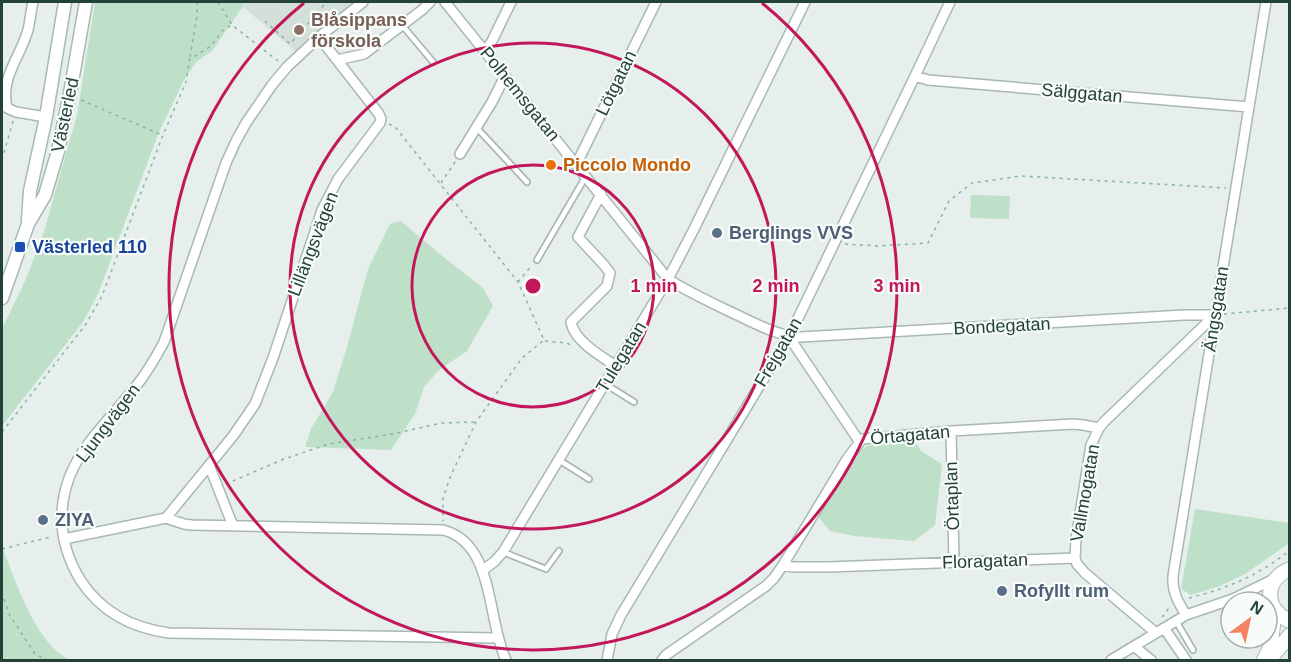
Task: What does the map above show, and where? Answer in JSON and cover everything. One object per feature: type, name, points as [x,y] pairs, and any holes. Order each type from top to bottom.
[{"type":"main road","points":[[1270,590],[1276,578],[1290,569]]},
{"type":"main road","points":[[1269,660],[1290,635]]},
{"type":"street","points":[[16,112],[8,108],[3,94],[12,66],[28,31],[33,2]]},
{"type":"street","name":"Västerled","points":[[28,224],[30,191],[46,117],[65,2]]},
{"type":"street","name":"Västerled","points":[[2,298],[28,224],[45,195],[58,151],[86,2]]},
{"type":"street","name":"Ljungvägen","points":[[363,2],[319,37],[287,68],[272,85],[241,132],[210,208],[164,342],[139,383],[87,445],[71,472],[65,488],[62,507],[64,539],[69,557],[85,587],[107,609],[127,622],[147,630],[169,633],[498,638]]},
{"type":"street","points":[[337,60],[364,54],[430,2]]},
{"type":"street","name":"Polhemsgatan","points":[[445,2],[668,279],[688,292],[750,322],[789,337]]},
{"type":"street","points":[[485,51],[511,2]]},
{"type":"street","name":"Lötgatan","points":[[576,165],[656,2]]},
{"type":"street","name":"Tulegatan","points":[[483,570],[503,552],[668,279],[805,2]]},
{"type":"street","name":"Frejgatan","points":[[607,660],[612,633],[621,615],[789,337],[950,2]]},
{"type":"street","name":"Ängsgatan","points":[[1186,615],[1177,601],[1172,585],[1173,576],[1266,2]]},
{"type":"street","points":[[319,37],[381,119]]},
{"type":"street","points":[[460,154],[505,76]]},
{"type":"street","name":"Sälggatan","points":[[915,76],[928,80],[1249,107]]},
{"type":"street","name":"Västerled","points":[[16,112],[46,117]]},
{"type":"street","name":"Lillängsvägen","points":[[166,518],[233,436],[255,404],[265,381],[322,210],[338,179],[376,130],[381,119]]},
{"type":"street","points":[[601,194],[578,237],[610,273],[607,286],[572,322],[572,328],[590,349],[616,366]]},
{"type":"street","points":[[1099,428],[1215,315]]},
{"type":"street","name":"Bondegatan","points":[[789,337],[1215,315]]},
{"type":"street","points":[[789,337],[859,441]]},
{"type":"street","name":"Örtagatan","points":[[662,660],[774,578],[859,441],[866,438],[951,431],[1073,424],[1099,428]]},
{"type":"street","name":"Vallmogatan","points":[[1075,558],[1091,445],[1099,428]]},
{"type":"street","name":"Örtaplan","points":[[951,431],[954,562]]},
{"type":"street","points":[[209,465],[233,526]]},
{"type":"street","points":[[64,539],[166,518],[184,524],[443,530],[459,536],[477,557],[483,570],[498,638],[506,660]]},
{"type":"street","points":[[1075,558],[1085,573],[1156,630],[1186,660]]},
{"type":"street","name":"Floragatan","points":[[783,565],[828,567],[1075,558]]},
{"type":"street","points":[[1251,590],[1276,578]]},
{"type":"street","points":[[1111,660],[1135,647],[1156,630],[1186,615],[1219,604]]},
{"type":"street","points":[[1135,647],[1151,660]]},
{"type":"lane","points":[[402,25],[434,62]]},
{"type":"lane","points":[[476,127],[528,182]]},
{"type":"lane","points":[[537,260],[586,176]]},
{"type":"lane","points":[[605,384],[634,402]]},
{"type":"lane","points":[[559,460],[589,479]]},
{"type":"lane","points":[[503,552],[546,569],[559,551]]},
{"type":"lane","points":[[1176,621],[1193,650]]},
{"type":"path","points":[[2,432],[86,324],[102,296],[163,135],[186,82],[197,2]]},
{"type":"path","points":[[218,2],[232,25],[287,68]]},
{"type":"path","points":[[265,21],[290,44],[324,5]]},
{"type":"path","points":[[190,57],[211,46],[223,30],[232,25]]},
{"type":"path","points":[[70,94],[163,135]]},
{"type":"path","points":[[2,160],[16,112]]},
{"type":"path","points":[[381,119],[396,128],[518,282],[544,340],[522,358],[476,422],[451,475],[443,498],[443,530]]},
{"type":"path","points":[[441,184],[460,154]]},
{"type":"path","points":[[834,243],[878,246],[928,243],[949,201],[972,183],[1020,176],[1236,188]]},
{"type":"path","points":[[518,282],[537,260]]},
{"type":"path","points":[[1215,315],[1290,308]]},
{"type":"path","points":[[218,487],[284,459],[329,444],[442,423],[476,422]]},
{"type":"path","points":[[2,549],[46,538],[64,539]]},
{"type":"path","points":[[1156,630],[1171,603],[1221,589],[1248,578],[1290,550]]},
{"type":"path","points":[[2,592],[9,614],[35,654],[47,660]]},
{"type":"path","points":[[1039,660],[1078,660]]},
{"type":"shaded area","name":"Blåsippans förskola","points":[[246,2],[363,2],[300,55],[243,7]]},
{"type":"green space","points":[[95,2],[246,2],[212,51],[196,62],[184,80],[159,132],[98,294],[83,322],[2,426],[2,329],[26,279],[44,232],[77,115]]},
{"type":"green space","points":[[971,195],[1010,196],[1009,219],[970,218]]},
{"type":"green space","points":[[401,221],[483,288],[493,306],[467,351],[439,370],[424,387],[415,414],[391,450],[305,447],[311,429],[333,392],[368,269],[390,224]]},
{"type":"green space","points":[[891,442],[916,443],[921,451],[942,464],[935,525],[914,541],[854,536],[830,531],[817,515],[861,450],[867,446]]},
{"type":"green space","points":[[1195,509],[1289,523],[1288,544],[1245,574],[1220,586],[1191,595],[1181,589]]},
{"type":"green space","points":[[2,546],[20,593],[37,627],[59,653],[71,660],[2,660]]},
{"type":"place","name":"Blåsippans förskola","points":[[299,30]]},
{"type":"place","name":"Piccolo Mondo","points":[[551,165]]},
{"type":"place","name":"Berglings VVS","points":[[717,233]]},
{"type":"place","name":"Västerled 110","points":[[20,247]]},
{"type":"place","name":"ZIYA","points":[[43,520]]},
{"type":"place","name":"Rofyllt rum","points":[[1002,591]]}]
